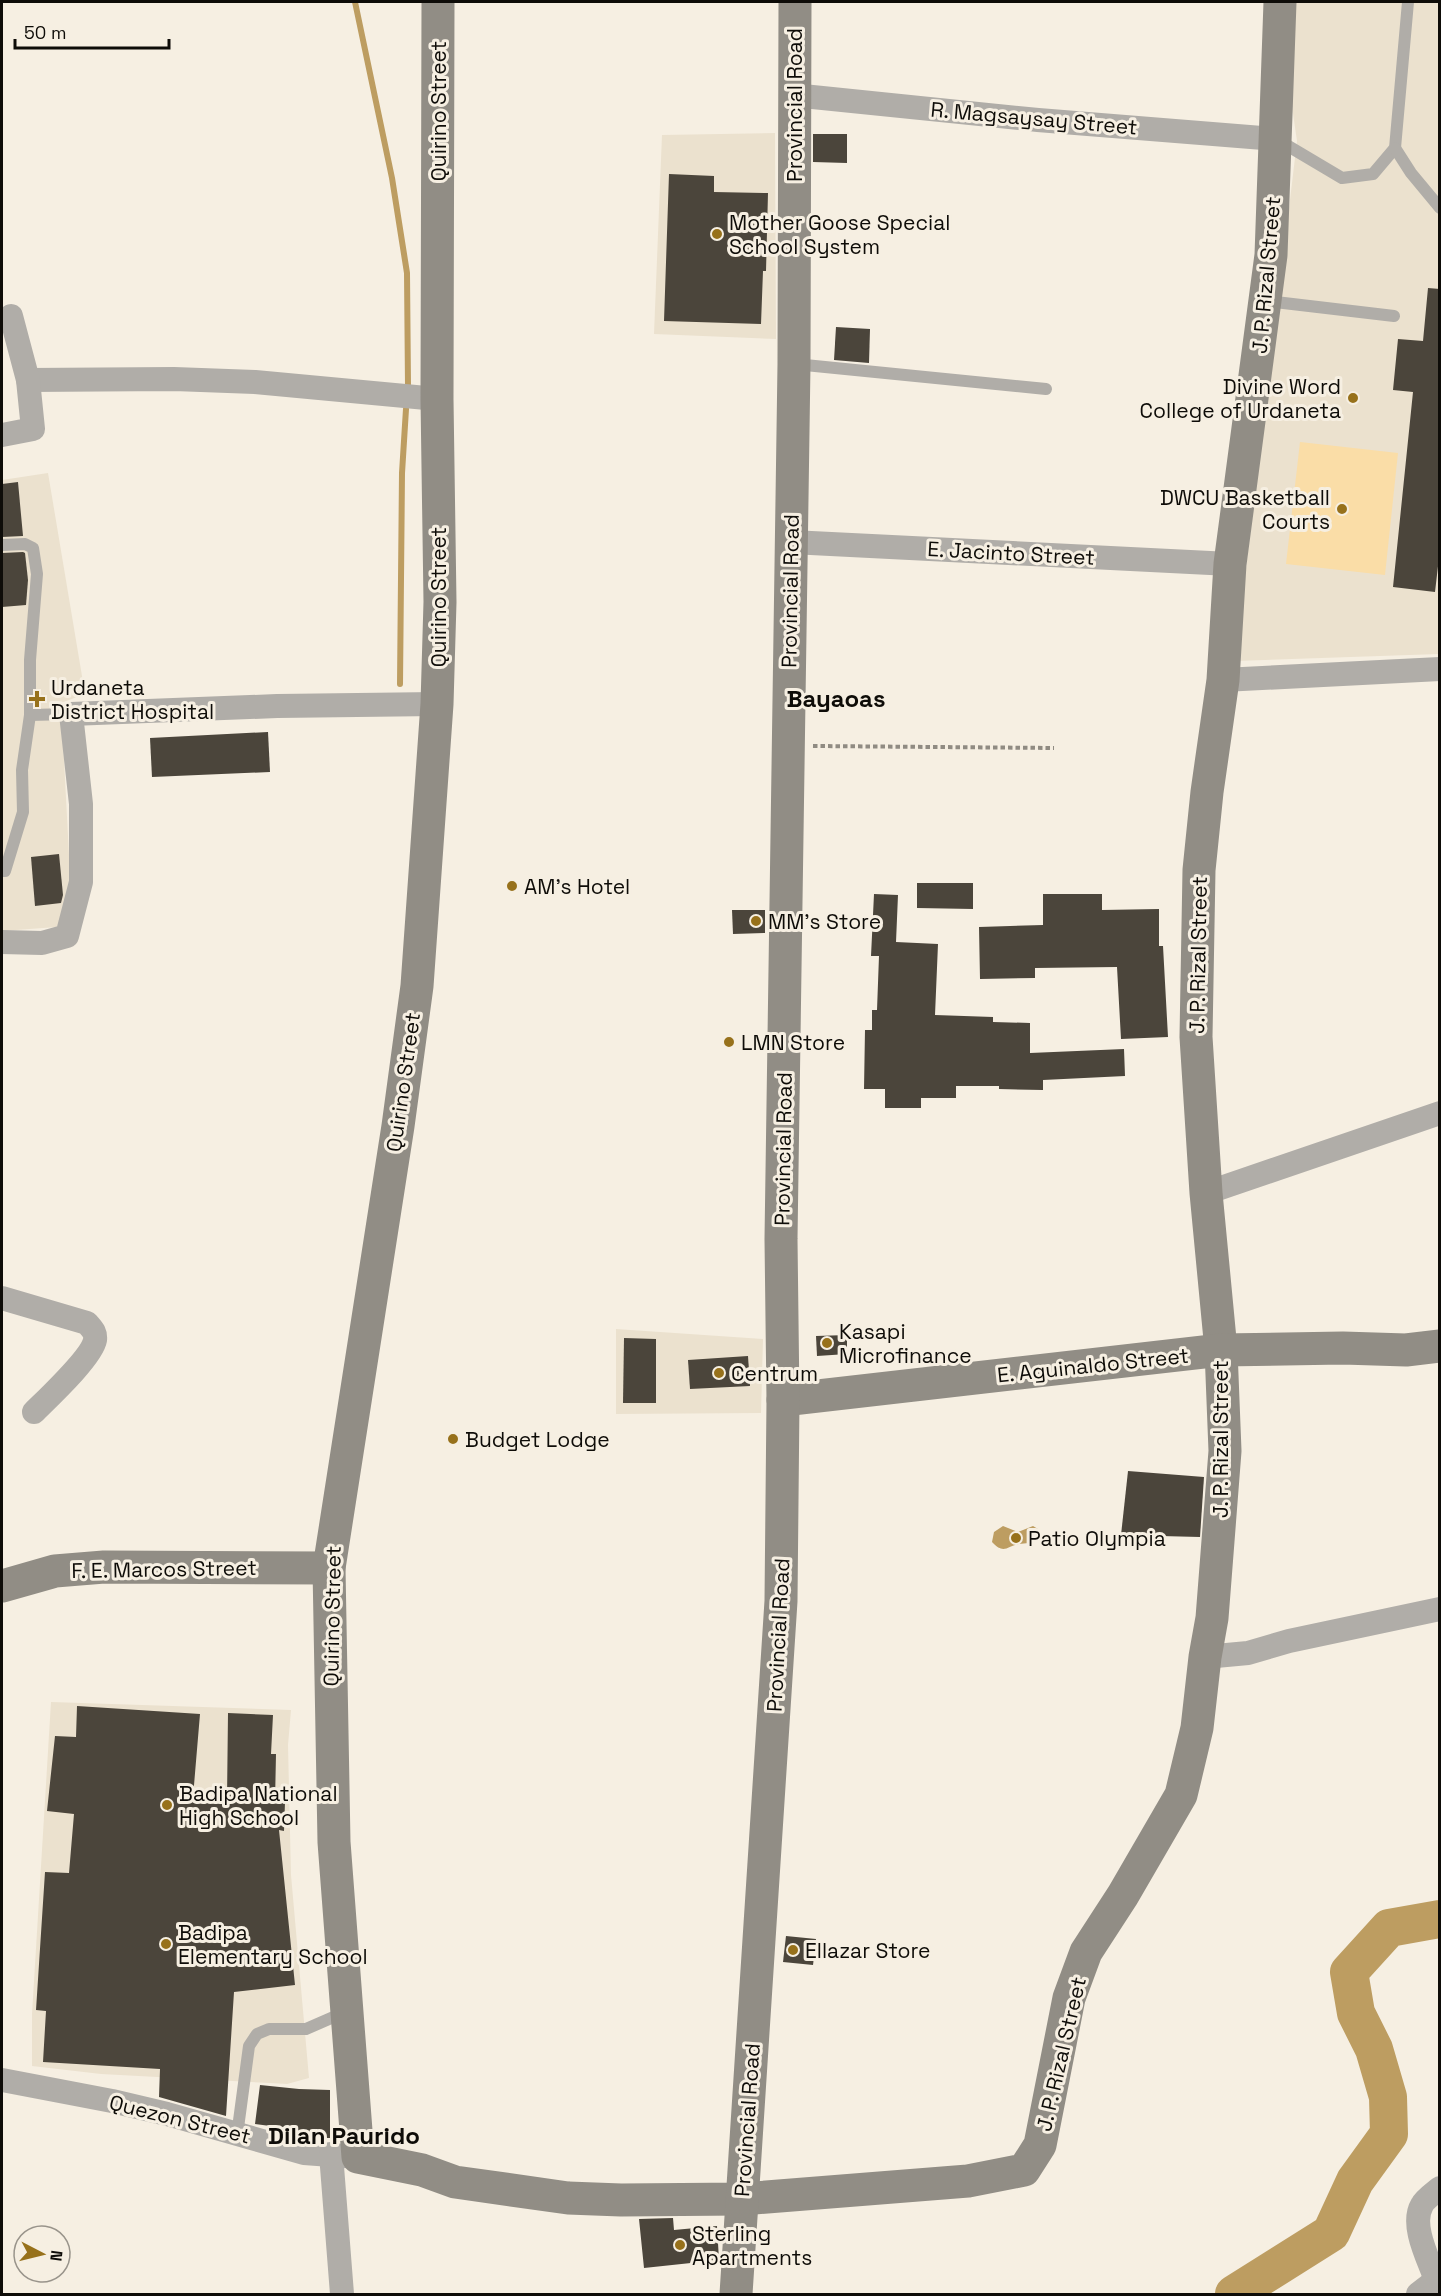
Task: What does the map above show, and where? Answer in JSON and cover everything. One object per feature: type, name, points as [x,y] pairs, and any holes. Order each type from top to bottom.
[{"type":"street","name":"Quirino Street","points":[[345,2155],[346,2012],[334,1842],[329,1568],[398,1126],[417,986],[437,704],[440,602],[437,399],[438,2]]},
{"type":"street","name":"Provincial Road","points":[[736,2295],[782,1601],[781,1239],[794,364],[795,2]]},
{"type":"street","name":"J. P. Rizal Street","points":[[345,2155],[422,2170],[455,2182],[568,2198],[742,2199],[968,2181],[1024,2170],[1040,2145],[1070,1998],[1086,1952],[1123,1895],[1181,1795],[1197,1728],[1212,1618],[1224,1472],[1221,1350],[1206,1192],[1196,1037],[1199,870],[1207,792],[1223,680],[1230,564],[1271,255],[1280,2]]},
{"type":"street","name":"R. Magsaysay Street","points":[[793,95],[1038,120],[1276,139]]},
{"type":"street","points":[[2,435],[33,429],[28,380],[10,331]]},
{"type":"street","points":[[28,380],[255,382],[437,399]]},
{"type":"street","name":"E. Jacinto Street","points":[[791,542],[1230,564]]},
{"type":"street","points":[[1223,680],[1440,669]]},
{"type":"street","points":[[2,942],[42,943],[67,936],[81,882],[81,804],[71,714],[277,706],[437,704]]},
{"type":"street","points":[[1206,1192],[1440,1113]]},
{"type":"street","points":[[2,1298],[87,1323],[95,1333],[95,1342],[87,1356],[34,1412]]},
{"type":"street","name":"E. Aguinaldo Street","points":[[783,1400],[1221,1350],[1343,1348],[1406,1350],[1440,1346]]},
{"type":"street","name":"F. E. Marcos Street","points":[[2,1586],[55,1571],[104,1568],[329,1568]]},
{"type":"street","points":[[1205,1657],[1248,1653],[1289,1641],[1440,1609]]},
{"type":"street","name":"Quezon Street","points":[[2,2080],[112,2101],[235,2132],[304,2153],[345,2155]]},
{"type":"street","points":[[342,2295],[345,2155]]},
{"type":"street","points":[[1418,2295],[1438,2278],[1420,2237],[1419,2219],[1422,2205],[1440,2188]]},
{"type":"lane","points":[[1276,139],[1342,178],[1373,174],[1395,148],[1408,2]]},
{"type":"lane","points":[[1395,148],[1411,173],[1440,208]]},
{"type":"lane","points":[[1266,301],[1394,316]]},
{"type":"lane","points":[[794,364],[1046,389]]},
{"type":"lane","points":[[2,544],[25,544],[33,548],[37,574],[30,660],[30,715],[22,770],[23,812],[5,870],[2,871]]},
{"type":"lane","points":[[30,715],[71,714]]},
{"type":"lane","points":[[235,2132],[238,2128],[249,2046],[257,2034],[269,2029],[306,2029],[346,2012]]},
{"type":"path","points":[[789,746],[1054,748]]},
{"type":"shaded area","name":"Divine Word College of Urdaneta","points":[[1291,2],[1439,2],[1439,654],[1235,661],[1297,141],[1285,59]]},
{"type":"shaded area","name":"Mother Goose Special School System","points":[[775,133],[776,339],[654,334],[662,135]]},
{"type":"shaded area","name":"DWCU Basketball Courts","points":[[1300,442],[1398,453],[1385,575],[1286,564]]},
{"type":"shaded area","name":"Urdaneta District Hospital","points":[[48,473],[85,694],[61,703],[71,893],[57,927],[2,931],[2,480]]},
{"type":"shaded area","points":[[616,1329],[763,1339],[761,1413],[616,1414]]},
{"type":"shaded area","name":"Patio Olympia","points":[[1003,1526],[1018,1532],[1033,1526],[1038,1529],[1038,1540],[1006,1549],[1000,1548],[992,1542],[994,1532]]},
{"type":"shaded area","points":[[51,1702],[291,1710],[288,1745],[291,1875],[309,2078],[287,2084],[101,2074],[32,2066],[32,2014]]},
{"type":"building","points":[[813,134],[847,134],[847,163],[813,162]]},
{"type":"building","points":[[669,174],[714,176],[714,192],[768,193],[766,271],[763,271],[761,324],[664,321]]},
{"type":"building","points":[[1428,288],[1440,289],[1440,549],[1435,592],[1393,587],[1413,392],[1393,390],[1398,339],[1423,341]]},
{"type":"building","points":[[836,327],[870,329],[869,363],[834,360]]},
{"type":"building","points":[[18,482],[23,536],[2,537],[2,484]]},
{"type":"building","points":[[23,552],[28,580],[26,605],[2,607],[2,553]]},
{"type":"building","points":[[268,732],[270,772],[152,777],[150,738]]},
{"type":"building","points":[[59,854],[63,895],[61,903],[35,906],[31,857]]},
{"type":"building","points":[[917,883],[973,883],[973,909],[917,908]]},
{"type":"building","points":[[874,894],[898,895],[896,942],[938,944],[935,1015],[993,1017],[993,1022],[1030,1023],[1030,1053],[1124,1049],[1125,1076],[1043,1080],[1043,1090],[999,1089],[999,1086],[956,1086],[956,1098],[921,1098],[921,1108],[885,1108],[885,1089],[864,1089],[865,1030],[872,1030],[872,1010],[877,1010],[879,956],[871,956]]},
{"type":"building","points":[[1043,894],[1102,894],[1102,910],[1159,909],[1159,946],[1163,946],[1168,1037],[1121,1039],[1117,967],[1035,968],[1035,978],[980,979],[979,927],[1043,925]]},
{"type":"building","points":[[732,910],[765,910],[765,933],[733,934]]},
{"type":"building","points":[[847,1335],[847,1354],[817,1356],[816,1336]]},
{"type":"building","points":[[624,1338],[656,1339],[656,1403],[623,1403]]},
{"type":"building","name":"Centrum","points":[[748,1356],[750,1386],[690,1389],[688,1360]]},
{"type":"building","name":"Patio Olympia","points":[[1128,1471],[1204,1477],[1200,1537],[1121,1535]]},
{"type":"building","points":[[77,1706],[200,1714],[193,1797],[227,1799],[228,1713],[273,1715],[271,1754],[276,1754],[275,1802],[285,1802],[284,1831],[279,1830],[295,1985],[234,1992],[226,2116],[159,2097],[160,2069],[43,2062],[46,2011],[36,2010],[45,1872],[69,1873],[74,1814],[47,1811],[55,1736],[76,1737]]},
{"type":"building","points":[[786,1936],[816,1939],[813,1965],[783,1962]]},
{"type":"building","points":[[260,2085],[330,2090],[330,2138],[303,2138],[293,2135],[293,2129],[255,2124]]},
{"type":"building","name":"Sterling Apartments","points":[[673,2218],[674,2230],[717,2226],[719,2260],[644,2268],[639,2219]]},
{"type":"waterway","points":[[355,2],[392,178],[407,273],[408,386]]},
{"type":"waterway","points":[[400,684],[402,473],[406,409]]},
{"type":"waterway","points":[[1234,2294],[1331,2233],[1355,2181],[1389,2134],[1388,2097],[1374,2049],[1356,2013],[1349,1972],[1389,1928],[1440,1919]]},
{"type":"place","name":"Mother Goose Special School System","points":[[717,234]]},
{"type":"place","name":"Divine Word College of Urdaneta","points":[[1353,398]]},
{"type":"place","name":"DWCU Basketball Courts","points":[[1342,509]]},
{"type":"place","name":"Urdaneta District Hospital","points":[[37,699]]},
{"type":"place","name":"AM's Hotel","points":[[512,886]]},
{"type":"place","name":"MM's Store","points":[[756,921]]},
{"type":"place","name":"LMN Store","points":[[729,1042]]},
{"type":"place","name":"Kasapi Microfinance","points":[[827,1343]]},
{"type":"place","name":"Centrum","points":[[719,1373]]},
{"type":"place","name":"Budget Lodge","points":[[453,1439]]},
{"type":"place","name":"Patio Olympia","points":[[1016,1538]]},
{"type":"place","name":"Badipa National High School","points":[[167,1805]]},
{"type":"place","name":"Badipa Elementary School","points":[[166,1944]]},
{"type":"place","name":"Ellazar Store","points":[[793,1950]]},
{"type":"place","name":"Sterling Apartments","points":[[680,2245]]},
{"type":"district","name":"Bayaoas","points":[[836,698]]},
{"type":"district","name":"Dilan Paurido","points":[[344,2135]]}]
